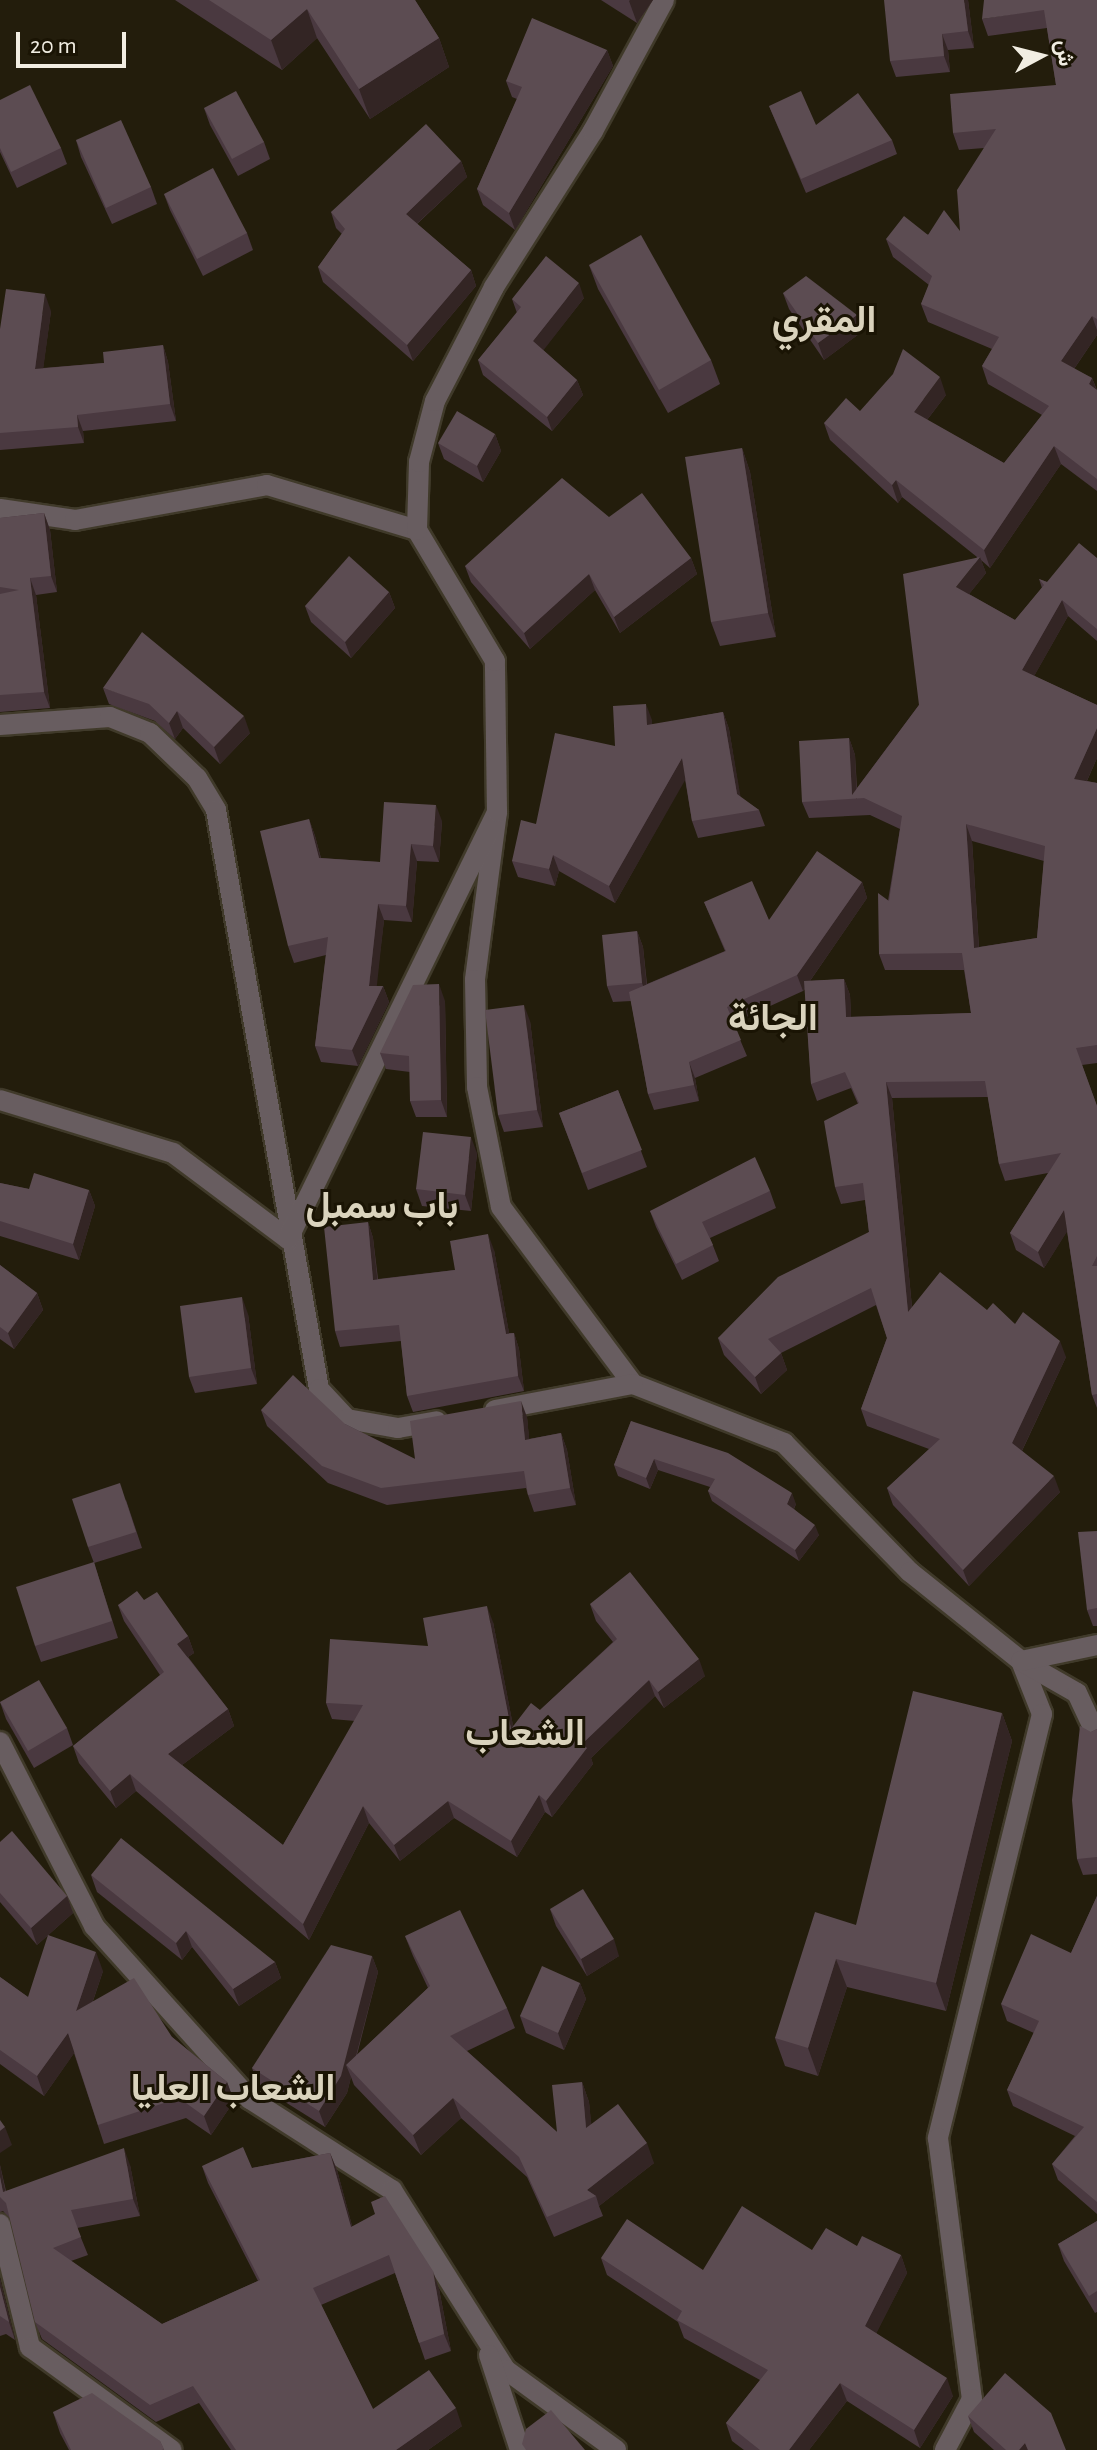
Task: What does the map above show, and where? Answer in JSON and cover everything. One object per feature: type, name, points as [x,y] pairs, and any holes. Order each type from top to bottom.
[{"type":"street","points":[[664,0],[435,401],[419,462],[417,530],[495,661],[497,812],[475,980],[477,1087],[501,1207],[633,1384],[784,1443],[910,1572],[1021,1661],[1077,1693],[1097,1736]]},
{"type":"street","points":[[0,509],[75,520],[267,485],[417,530]]},
{"type":"street","points":[[0,725],[62,715],[110,717],[150,733],[197,778],[216,810],[288,1239],[319,1389],[347,1419],[398,1428],[633,1384]]},
{"type":"street","points":[[288,1239],[497,812]]},
{"type":"street","points":[[0,1100],[173,1153],[288,1239]]},
{"type":"street","points":[[1021,1661],[1097,1645]]},
{"type":"street","points":[[945,2450],[972,2399],[938,2138],[1042,1714],[1021,1661]]},
{"type":"street","points":[[0,1742],[94,1926],[250,2099],[392,2190],[506,2370],[616,2450]]},
{"type":"street","points":[[0,2224],[30,2347],[172,2450]]},
{"type":"street","points":[[481,2330],[520,2450]]},
{"type":"building","points":[[209,0],[415,0],[439,38],[359,89],[307,9],[271,40]]},
{"type":"building","points":[[884,0],[964,0],[968,31],[942,34],[944,56],[890,61]]},
{"type":"building","points":[[984,0],[1097,0],[1097,319],[1092,316],[1061,361],[1092,378],[1089,384],[1097,390],[1097,479],[1054,446],[984,550],[896,480],[892,485],[824,423],[846,398],[860,411],[893,374],[903,349],[940,377],[914,412],[1004,463],[1049,406],[982,366],[999,337],[921,304],[932,276],[886,239],[904,216],[928,235],[944,210],[960,231],[957,190],[996,129],[953,133],[950,94],[1056,85],[1044,10],[982,19]]},
{"type":"building","points":[[532,18],[607,50],[509,213],[477,189],[522,87],[506,81]]},
{"type":"building","points":[[30,85],[61,148],[11,172],[0,148],[0,100]]},
{"type":"building","points":[[236,91],[264,142],[232,159],[204,108]]},
{"type":"building","points":[[801,91],[816,125],[858,93],[892,140],[801,179],[769,106]]},
{"type":"building","points":[[121,120],[151,187],[106,208],[76,140]]},
{"type":"building","points":[[426,124],[461,161],[406,214],[471,270],[407,345],[318,267],[345,229],[331,212]]},
{"type":"building","points":[[213,168],[247,233],[197,259],[164,194]]},
{"type":"building","points":[[641,235],[711,360],[659,390],[589,265]]},
{"type":"building","points":[[546,256],[579,283],[533,341],[577,380],[547,417],[478,360],[521,307],[512,299]]},
{"type":"building","points":[[806,276],[857,315],[818,343],[783,293]]},
{"type":"building","points":[[6,289],[45,294],[35,369],[104,363],[103,352],[163,345],[170,404],[77,415],[78,427],[0,433],[0,329]]},
{"type":"building","points":[[457,411],[495,434],[477,466],[438,443]]},
{"type":"building","points":[[742,448],[768,613],[711,622],[685,457]]},
{"type":"building","points":[[562,478],[609,517],[642,493],[691,558],[614,617],[589,574],[524,633],[465,566]]},
{"type":"building","points":[[44,513],[51,576],[30,578],[44,692],[0,695],[0,594],[19,590],[0,587],[0,518]]},
{"type":"building","points":[[1079,543],[1097,558],[1097,629],[1062,600],[1022,670],[1097,705],[1097,728],[1074,779],[1097,783],[1097,1045],[1076,1048],[1097,1106],[1097,1256],[1092,1266],[1097,1266],[1097,1394],[1092,1395],[1064,1210],[1038,1252],[1010,1233],[1061,1153],[999,1164],[985,1081],[886,1082],[908,1312],[940,1272],[987,1310],[993,1303],[1015,1324],[1023,1312],[1060,1341],[1012,1443],[1054,1476],[963,1570],[887,1488],[940,1439],[861,1409],[887,1338],[871,1288],[768,1339],[781,1353],[755,1377],[718,1338],[778,1277],[869,1232],[863,1183],[835,1187],[824,1121],[859,1103],[845,1072],[811,1084],[804,981],[844,979],[846,1017],[971,1013],[962,953],[879,954],[878,893],[889,901],[902,816],[864,798],[802,802],[799,741],[849,738],[852,795],[919,705],[903,574],[980,557],[956,587],[1015,620],[1044,585],[1039,579],[1047,582]],"holes":[[[966,824],[1045,846],[1037,938],[974,948]]]},
{"type":"building","points":[[349,556],[389,592],[345,642],[305,606]]},
{"type":"building","points":[[142,632],[244,716],[214,747],[177,711],[169,723],[149,704],[103,688]]},
{"type":"building","points":[[646,704],[647,725],[723,712],[737,794],[759,810],[692,821],[682,758],[609,886],[553,855],[549,869],[512,861],[521,820],[536,824],[555,733],[615,746],[613,706]]},
{"type":"building","points":[[384,802],[436,805],[433,846],[411,844],[406,906],[378,904],[369,986],[383,986],[352,1050],[315,1046],[328,937],[288,946],[260,831],[309,819],[319,858],[380,862]]},
{"type":"building","points":[[817,851],[862,882],[797,975],[727,1007],[741,1040],[689,1062],[694,1085],[648,1094],[629,992],[726,951],[704,902],[752,881],[769,920]]},
{"type":"building","points":[[637,931],[642,983],[607,986],[602,935]]},
{"type":"building","points":[[439,984],[441,1100],[410,1101],[409,1056],[380,1053],[413,985]]},
{"type":"building","points":[[524,1005],[537,1110],[498,1115],[485,1010]]},
{"type":"building","points":[[618,1090],[642,1150],[582,1173],[559,1113]]},
{"type":"building","points":[[423,1132],[471,1137],[465,1195],[416,1189]]},
{"type":"building","points":[[755,1157],[770,1191],[702,1222],[713,1245],[676,1264],[650,1211]]},
{"type":"building","points":[[34,1173],[89,1190],[73,1244],[0,1221],[0,1183],[29,1189]]},
{"type":"building","points":[[368,1222],[373,1280],[455,1270],[450,1241],[488,1234],[506,1334],[514,1333],[518,1376],[407,1396],[399,1325],[335,1331],[324,1227]]},
{"type":"building","points":[[0,1265],[37,1293],[8,1333],[0,1327]]},
{"type":"building","points":[[242,1297],[251,1368],[189,1377],[180,1306]]},
{"type":"building","points":[[293,1375],[345,1424],[415,1459],[410,1421],[521,1401],[525,1440],[561,1433],[570,1488],[528,1495],[524,1471],[381,1488],[322,1466],[261,1410]]},
{"type":"building","points":[[631,1421],[728,1453],[792,1493],[787,1504],[815,1525],[795,1550],[708,1491],[715,1479],[654,1459],[646,1478],[614,1465]]},
{"type":"building","points":[[120,1483],[136,1532],[88,1547],[72,1499]]},
{"type":"building","points":[[1097,1531],[1097,1608],[1087,1610],[1078,1532]]},
{"type":"building","points":[[94,1562],[112,1621],[35,1646],[16,1587]]},
{"type":"building","points":[[630,1572],[699,1659],[658,1692],[649,1680],[582,1744],[587,1748],[546,1801],[539,1795],[511,1841],[448,1801],[394,1845],[363,1806],[303,1924],[130,1774],[110,1791],[73,1746],[164,1672],[118,1605],[137,1591],[144,1600],[157,1592],[188,1636],[177,1644],[228,1709],[168,1754],[283,1845],[363,1705],[326,1703],[330,1639],[428,1646],[423,1618],[487,1606],[511,1729],[531,1703],[540,1710],[617,1639],[590,1604]]},
{"type":"building","points":[[39,1680],[67,1728],[28,1751],[0,1702]]},
{"type":"building","points":[[913,1691],[1002,1713],[936,1983],[836,1959],[808,2048],[775,2038],[815,1912],[856,1925]]},
{"type":"building","points":[[1080,1726],[1091,1732],[1097,1729],[1097,1857],[1077,1859],[1072,1800]]},
{"type":"building","points":[[12,1831],[67,1896],[31,1928],[0,1893],[0,1842]]},
{"type":"building","points":[[121,1838],[275,1962],[233,1989],[186,1931],[176,1943],[91,1875]]},
{"type":"building","points":[[583,1889],[614,1939],[581,1959],[550,1909]]},
{"type":"building","points":[[1097,1896],[1097,2202],[1052,2164],[1084,2127],[1007,2090],[1039,2021],[1001,2004],[1031,1934],[1071,1953]]},
{"type":"building","points":[[460,1910],[507,2008],[450,2036],[557,2132],[552,2085],[582,2082],[586,2128],[618,2104],[647,2143],[587,2190],[596,2196],[547,2217],[519,2157],[453,2098],[413,2135],[346,2065],[430,1986],[405,1936]]},
{"type":"building","points":[[48,1935],[96,1952],[76,2011],[134,1978],[172,2037],[227,2082],[204,2116],[179,2098],[98,2125],[68,2033],[37,2076],[0,2050],[0,1977],[28,1997]]},
{"type":"building","points":[[331,1945],[372,1956],[341,2076],[319,2111],[252,2068]]},
{"type":"building","points":[[542,1966],[580,1983],[558,2033],[520,2016]]},
{"type":"building","points":[[243,2147],[252,2168],[330,2153],[351,2227],[375,2214],[371,2202],[385,2196],[433,2271],[444,2334],[419,2343],[389,2255],[313,2288],[373,2409],[429,2370],[456,2408],[396,2450],[236,2450],[193,2386],[150,2405],[35,2322],[6,2203],[0,2197],[0,2177],[3,2192],[124,2148],[133,2199],[71,2210],[81,2237],[53,2248],[162,2324],[260,2280],[202,2166]]},
{"type":"building","points":[[742,2206],[812,2250],[826,2228],[857,2246],[862,2236],[901,2255],[865,2326],[947,2378],[914,2430],[840,2383],[789,2450],[760,2450],[726,2423],[768,2370],[677,2320],[682,2311],[601,2258],[627,2219],[703,2270]]},
{"type":"building","points":[[1097,2221],[1097,2291],[1089,2296],[1058,2244]]},
{"type":"building","points":[[0,2287],[9,2322],[0,2316]]},
{"type":"building","points":[[1005,2373],[1051,2413],[1066,2450],[1028,2450],[1025,2443],[1019,2450],[1006,2450],[968,2416]]},
{"type":"building","points":[[92,2393],[160,2441],[164,2449],[71,2450],[53,2412]]},
{"type":"building","points":[[551,2410],[585,2450],[526,2450],[522,2444],[526,2429]]},
{"type":"district","name":"المقري","points":[[824,322]]},
{"type":"district","name":"الجائة","points":[[773,1020]]},
{"type":"district","name":"باب سمبل","points":[[382,1208]]},
{"type":"district","name":"الشعاب","points":[[525,1735]]},
{"type":"district","name":"الشعاب العليا","points":[[233,2090]]}]
